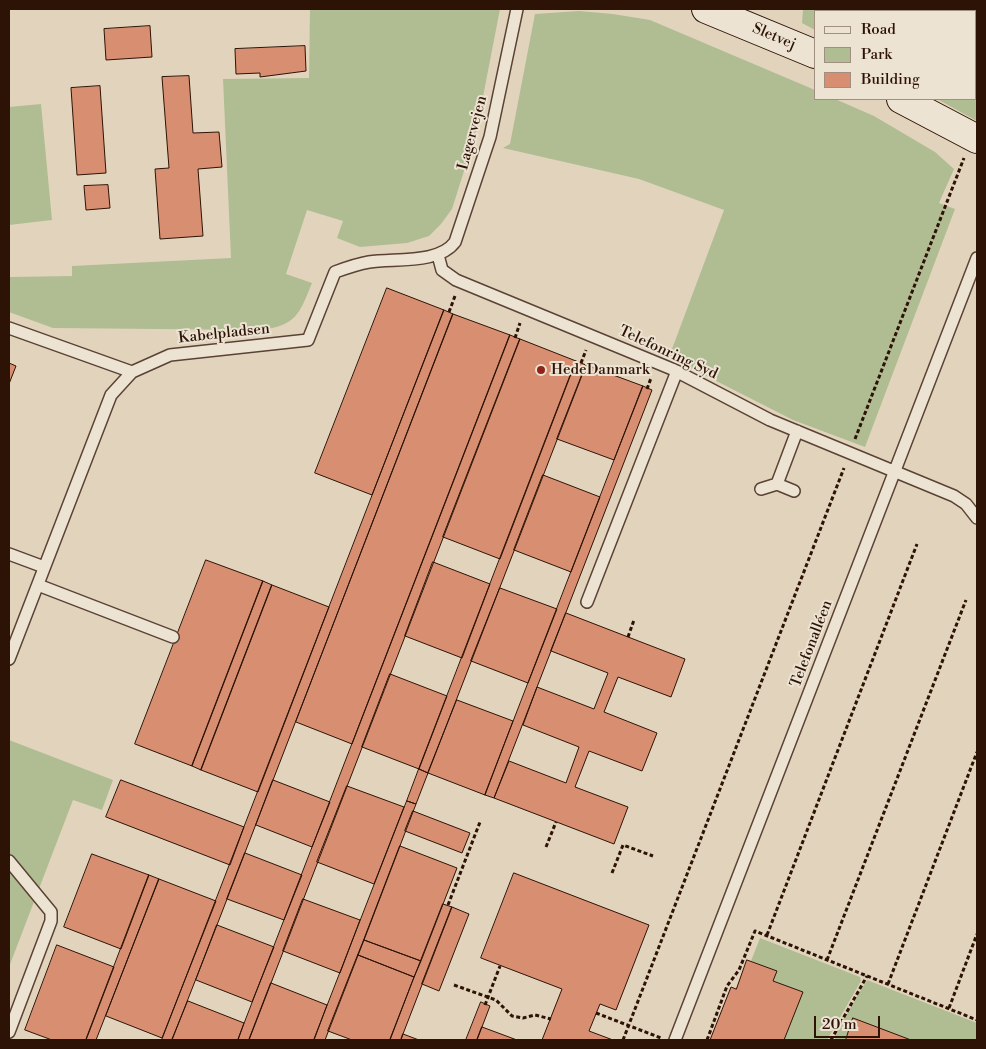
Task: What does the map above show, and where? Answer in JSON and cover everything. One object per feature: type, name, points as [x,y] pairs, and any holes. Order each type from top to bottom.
[{"type":"street","name":"Sletvej","points":[[706,9],[814,54]]},
{"type":"street","points":[[903,100],[975,138]]},
{"type":"lane","name":"Lagervejen","points":[[438,255],[449,250],[455,242],[490,137],[516,9]]},
{"type":"lane","name":"Telefonring Syd","points":[[438,255],[442,270],[456,280],[676,372],[770,420],[895,470],[954,496],[966,504],[977,518]]},
{"type":"lane","name":"Kabelpladsen","points":[[9,659],[111,395],[132,372],[170,355],[308,340],[334,272],[368,262],[438,255]]},
{"type":"lane","name":"Telefonalléen","points":[[675,1040],[977,258]]},
{"type":"lane","points":[[9,328],[132,372]]},
{"type":"lane","points":[[587,602],[676,372]]},
{"type":"lane","points":[[777,484],[797,431]]},
{"type":"lane","points":[[761,489],[777,484],[794,491]]},
{"type":"lane","points":[[9,554],[44,567]]},
{"type":"lane","points":[[38,585],[173,637]]},
{"type":"lane","points":[[9,861],[51,912],[51,922],[9,1032]]},
{"type":"path","points":[[623,1040],[850,452],[975,138]]},
{"type":"path","points":[[767,935],[917,544]]},
{"type":"path","points":[[827,960],[966,600]]},
{"type":"path","points":[[628,637],[634,620]]},
{"type":"path","points":[[888,984],[977,752]]},
{"type":"path","points":[[448,905],[480,822]]},
{"type":"path","points":[[546,848],[556,822]]},
{"type":"path","points":[[612,873],[623,845],[653,856]]},
{"type":"path","points":[[707,1040],[728,986],[739,970],[755,931],[977,1020]]},
{"type":"path","points":[[949,1008],[977,934]]},
{"type":"path","points":[[485,1005],[500,966]]},
{"type":"path","points":[[831,1040],[867,976]]},
{"type":"path","points":[[454,985],[501,1004],[512,1016],[523,1018],[535,1015],[550,1019]]},
{"type":"path","points":[[596,1013],[666,1040]]},
{"type":"green space","points":[[310,9],[500,9],[476,133],[452,209],[441,224],[429,236],[407,243],[360,247],[337,238],[343,221],[307,210],[286,274],[312,283],[299,311],[294,317],[289,322],[271,328],[259,330],[53,328],[9,312],[9,277],[72,276],[72,266],[231,258],[223,79],[309,78]]},
{"type":"green space","points":[[803,9],[926,9],[814,10],[814,29],[802,23]]},
{"type":"green space","points":[[579,11],[650,20],[814,90],[814,100],[837,100],[874,116],[935,152],[954,169],[939,203],[955,209],[865,447],[793,420],[669,357],[724,210],[639,179],[503,148],[510,144],[535,14]]},
{"type":"green space","points":[[976,29],[977,29],[977,121],[939,100],[976,100]]},
{"type":"green space","points":[[41,104],[52,220],[9,225],[9,107]]},
{"type":"green space","points":[[9,740],[113,780],[102,810],[73,800],[9,967]]},
{"type":"green space","points":[[760,938],[860,977],[861,981],[827,1040],[784,1040],[803,992],[773,981],[777,971],[751,961]]},
{"type":"green space","points":[[867,980],[977,1023],[977,1040],[911,1040],[853,1018],[846,1040],[835,1040],[835,1034]]},
{"type":"building","points":[[150,26],[152,57],[106,60],[104,29]]},
{"type":"building","points":[[305,46],[306,71],[260,77],[260,73],[236,74],[235,49]]},
{"type":"building","points":[[189,76],[193,133],[219,132],[222,167],[198,169],[203,236],[160,239],[155,169],[169,168],[162,77]]},
{"type":"building","points":[[100,86],[106,173],[77,175],[71,88]]},
{"type":"building","points":[[108,185],[110,208],[86,210],[84,186]]},
{"type":"building","points":[[387,288],[444,310],[372,495],[315,473]]},
{"type":"building","points":[[444,310],[453,314],[217,925],[172,1040],[162,1040]]},
{"type":"building","points":[[453,314],[510,335],[352,744],[296,722]]},
{"type":"building","points":[[510,335],[520,339],[249,1040],[238,1040]]},
{"type":"building","points":[[520,339],[576,361],[500,559],[443,537]]},
{"type":"building","points":[[576,361],[586,365],[428,773],[419,769]]},
{"type":"building","points":[[9,363],[16,366],[9,384]]},
{"type":"building","points":[[586,365],[643,386],[614,460],[557,439]]},
{"type":"building","points":[[643,386],[652,390],[494,798],[485,795]]},
{"type":"building","points":[[543,475],[600,497],[571,572],[514,550]]},
{"type":"building","points":[[206,560],[263,581],[192,766],[135,744]]},
{"type":"building","points":[[433,562],[490,584],[462,658],[405,636]]},
{"type":"building","points":[[263,581],[272,585],[201,770],[192,766]]},
{"type":"building","points":[[272,585],[329,607],[258,792],[201,770]]},
{"type":"building","points":[[500,588],[557,609],[528,683],[471,661]]},
{"type":"building","points":[[566,613],[685,659],[671,697],[618,677],[604,712],[657,733],[642,771],[589,751],[575,787],[628,807],[614,844],[494,798],[509,761],[566,783],[579,747],[523,725],[537,687],[594,709],[608,673],[551,651]]},
{"type":"building","points":[[390,674],[447,696],[419,769],[362,747]]},
{"type":"building","points":[[457,700],[513,721],[485,795],[428,773]]},
{"type":"building","points":[[419,769],[428,773],[416,804],[407,801]]},
{"type":"building","points":[[121,780],[244,827],[230,865],[106,817]]},
{"type":"building","points":[[273,780],[330,802],[312,847],[256,825]]},
{"type":"building","points":[[347,786],[404,807],[374,884],[317,862]]},
{"type":"building","points":[[407,801],[416,804],[364,940],[325,1040],[314,1040]]},
{"type":"building","points":[[413,811],[470,833],[462,853],[405,831]]},
{"type":"building","points":[[400,846],[457,868],[421,961],[364,940]]},
{"type":"building","points":[[245,853],[302,875],[284,920],[227,899]]},
{"type":"building","points":[[92,854],[149,875],[121,949],[64,927]]},
{"type":"building","points":[[514,873],[649,925],[616,1010],[600,1004],[589,1031],[613,1040],[542,1040],[562,989],[481,958]]},
{"type":"building","points":[[149,875],[159,879],[96,1040],[86,1040]]},
{"type":"building","points":[[159,879],[216,901],[162,1038],[106,1016]]},
{"type":"building","points":[[303,899],[360,920],[340,973],[283,951]]},
{"type":"building","points":[[443,904],[452,907],[401,1040],[390,1040]]},
{"type":"building","points":[[452,907],[469,914],[439,991],[422,984]]},
{"type":"building","points":[[217,925],[274,947],[252,1002],[196,980]]},
{"type":"building","points":[[364,940],[421,961],[414,977],[358,955]]},
{"type":"building","points":[[57,945],[114,967],[86,1040],[52,1040],[25,1030]]},
{"type":"building","points":[[358,955],[414,977],[390,1040],[352,1040],[328,1031]]},
{"type":"building","points":[[747,960],[777,971],[773,981],[803,992],[784,1040],[710,1040],[731,987],[736,989]]},
{"type":"building","points":[[271,983],[327,1005],[314,1040],[249,1040]]},
{"type":"building","points":[[188,1001],[244,1023],[238,1040],[172,1040]]},
{"type":"building","points":[[481,1002],[490,1006],[477,1040],[466,1040]]},
{"type":"building","points":[[853,1018],[911,1040],[846,1040]]},
{"type":"building","points":[[482,1027],[517,1040],[477,1040]]},
{"type":"building","points":[[403,1034],[419,1040],[401,1040]]},
{"type":"place","name":"HedeDanmark","points":[[541,370]]}]
